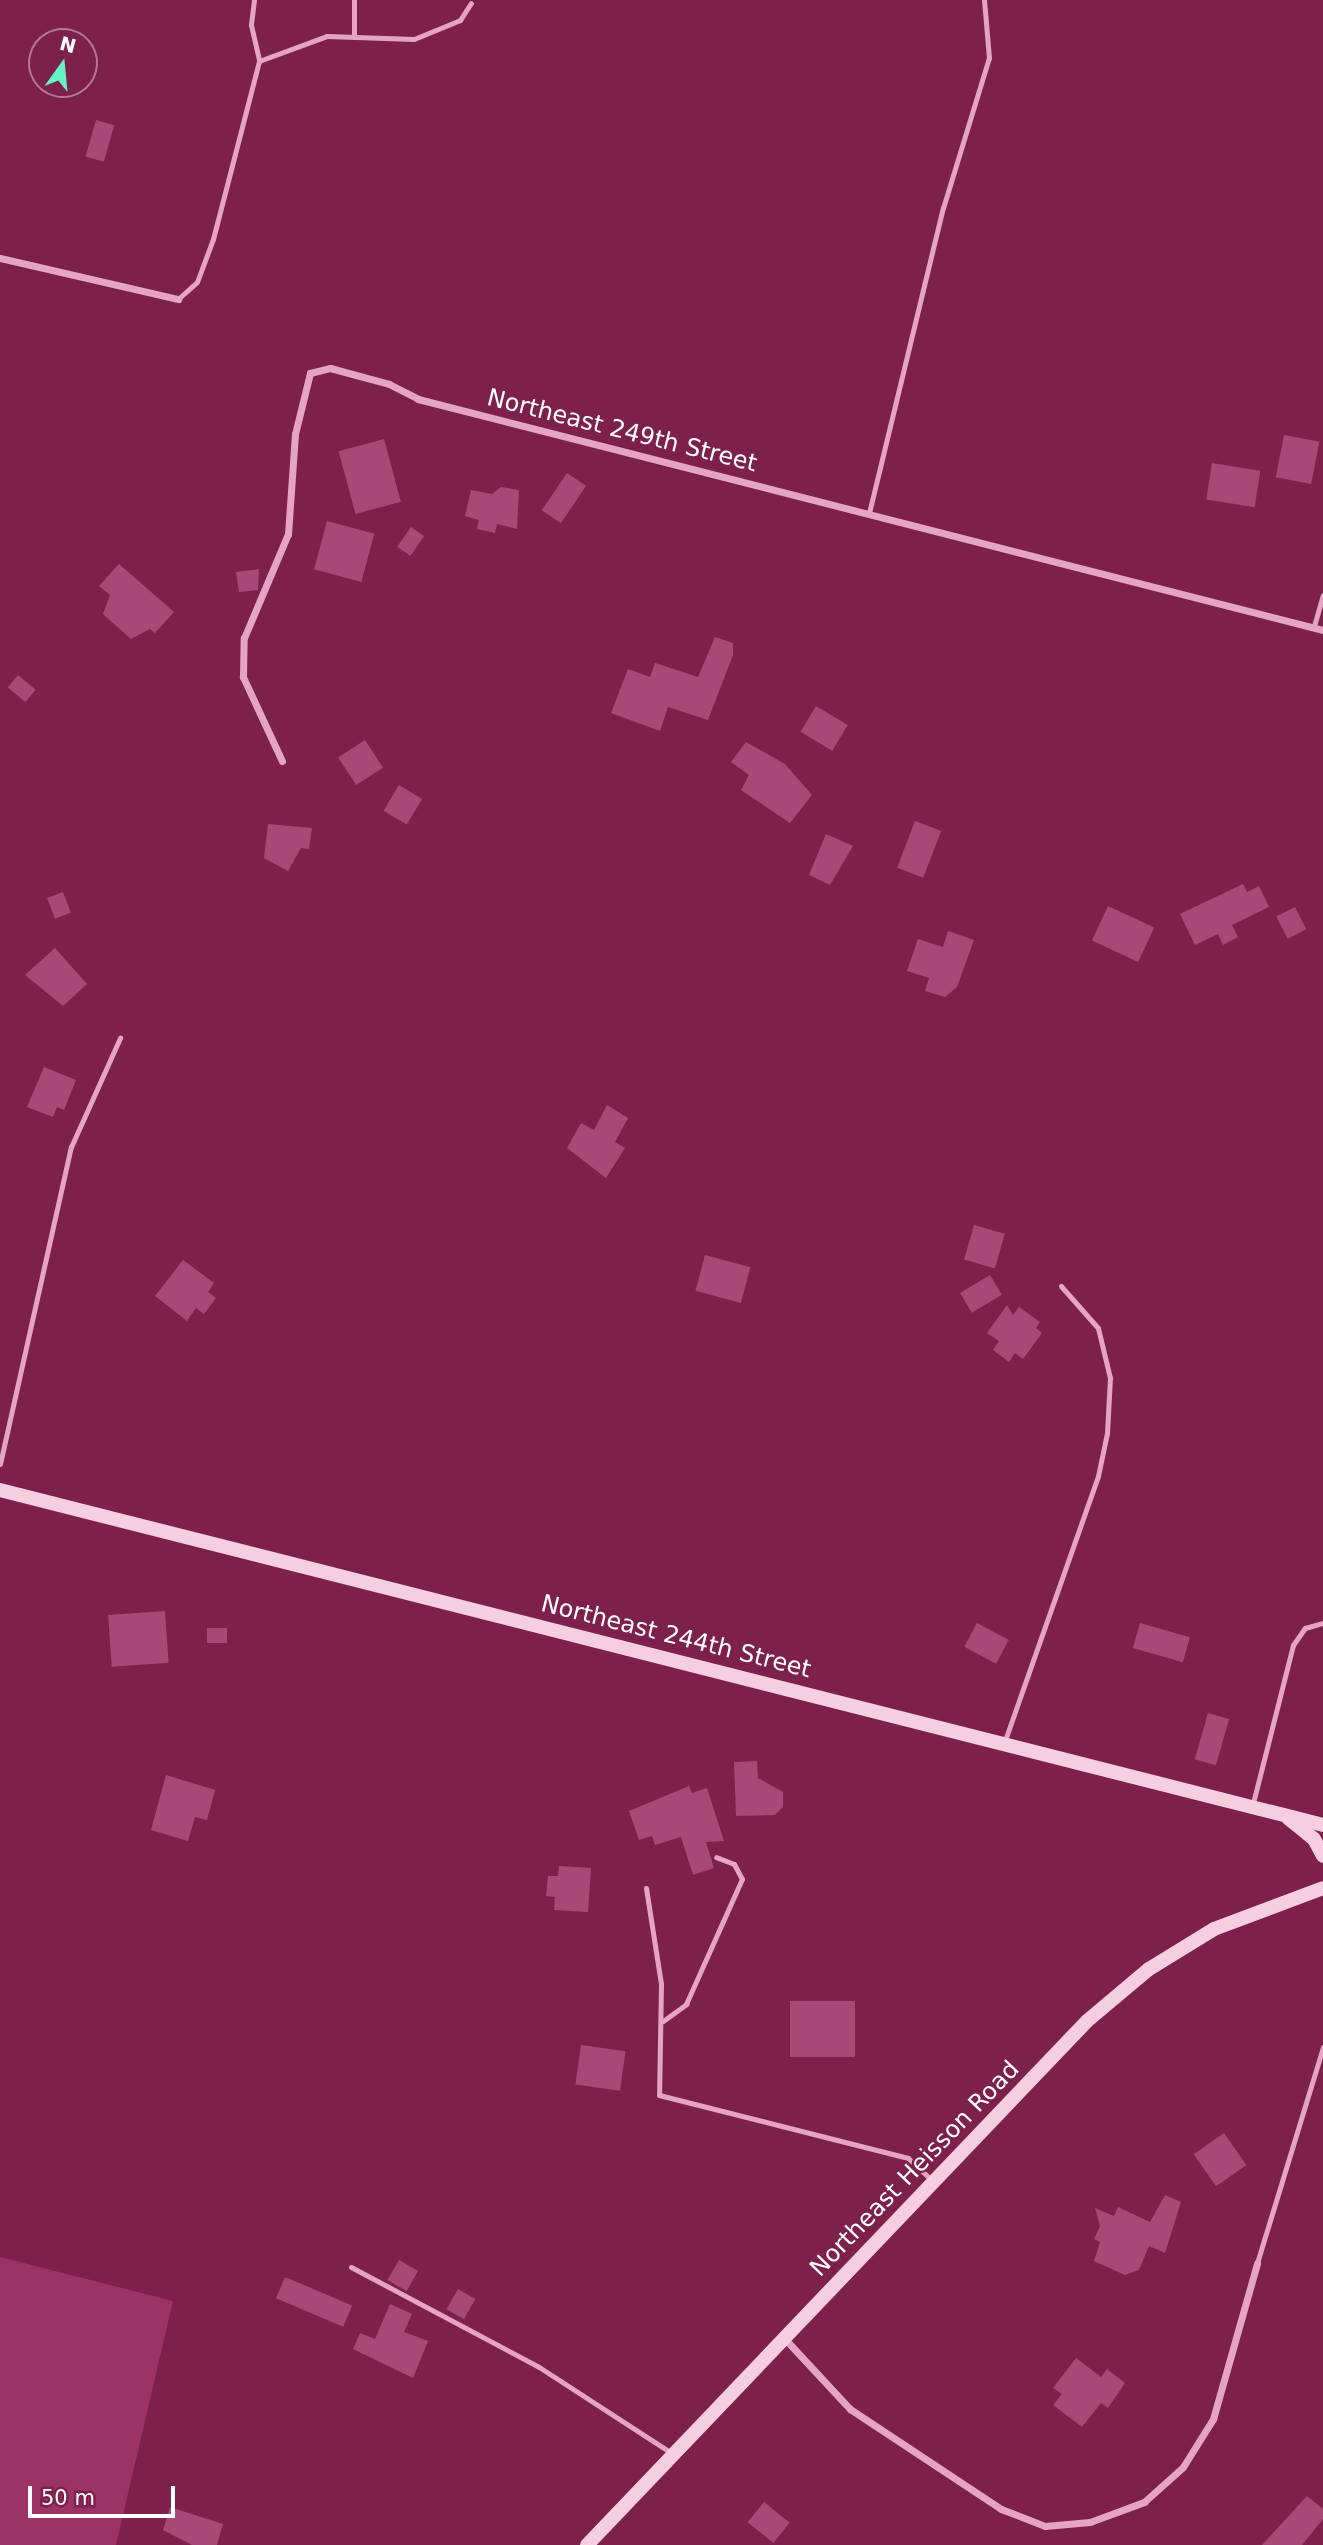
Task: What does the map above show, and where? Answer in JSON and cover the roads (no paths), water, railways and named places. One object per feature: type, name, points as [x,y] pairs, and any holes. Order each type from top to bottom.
[{"type":"street","points":[[0,258],[177,299]]},
{"type":"street","name":"Northeast 249th Street","points":[[282,761],[243,677],[244,638],[288,534],[295,434],[310,373],[330,368],[389,384],[418,399],[1323,630]]},
{"type":"street","name":"Northeast 244th Street","points":[[0,1490],[1284,1815],[1314,1839],[1323,1856]]},
{"type":"street","points":[[1284,1815],[1323,1825]]},
{"type":"street","name":"Northeast Heisson Road","points":[[587,2545],[1087,2021],[1149,1969],[1214,1929],[1323,1888]]},
{"type":"street","points":[[785,2339],[850,2409],[1001,2509],[1045,2526],[1090,2522],[1144,2502],[1183,2467],[1213,2419],[1257,2263]]},
{"type":"lane","points":[[177,299],[197,282],[213,239],[259,61],[251,25],[254,0]]},
{"type":"lane","points":[[354,0],[354,37]]},
{"type":"lane","points":[[869,513],[943,208],[989,58],[984,0]]},
{"type":"lane","points":[[259,61],[289,45],[354,37],[414,39],[441,32],[471,3]]},
{"type":"lane","points":[[1314,626],[1323,595]]},
{"type":"lane","points":[[0,1464],[71,1147],[120,1038]]},
{"type":"lane","points":[[1003,1744],[1098,1476],[1107,1433],[1110,1378],[1098,1328],[1061,1286]]},
{"type":"lane","points":[[1252,1807],[1293,1645],[1305,1628],[1323,1623]]},
{"type":"lane","points":[[663,2021],[686,2004],[742,1879],[734,1864],[716,1857]]},
{"type":"lane","points":[[646,1888],[663,2021],[659,2095],[908,2158],[934,2182]]},
{"type":"lane","points":[[1257,2263],[1323,2046]]},
{"type":"lane","points":[[351,2266],[539,2367],[673,2454]]}]
